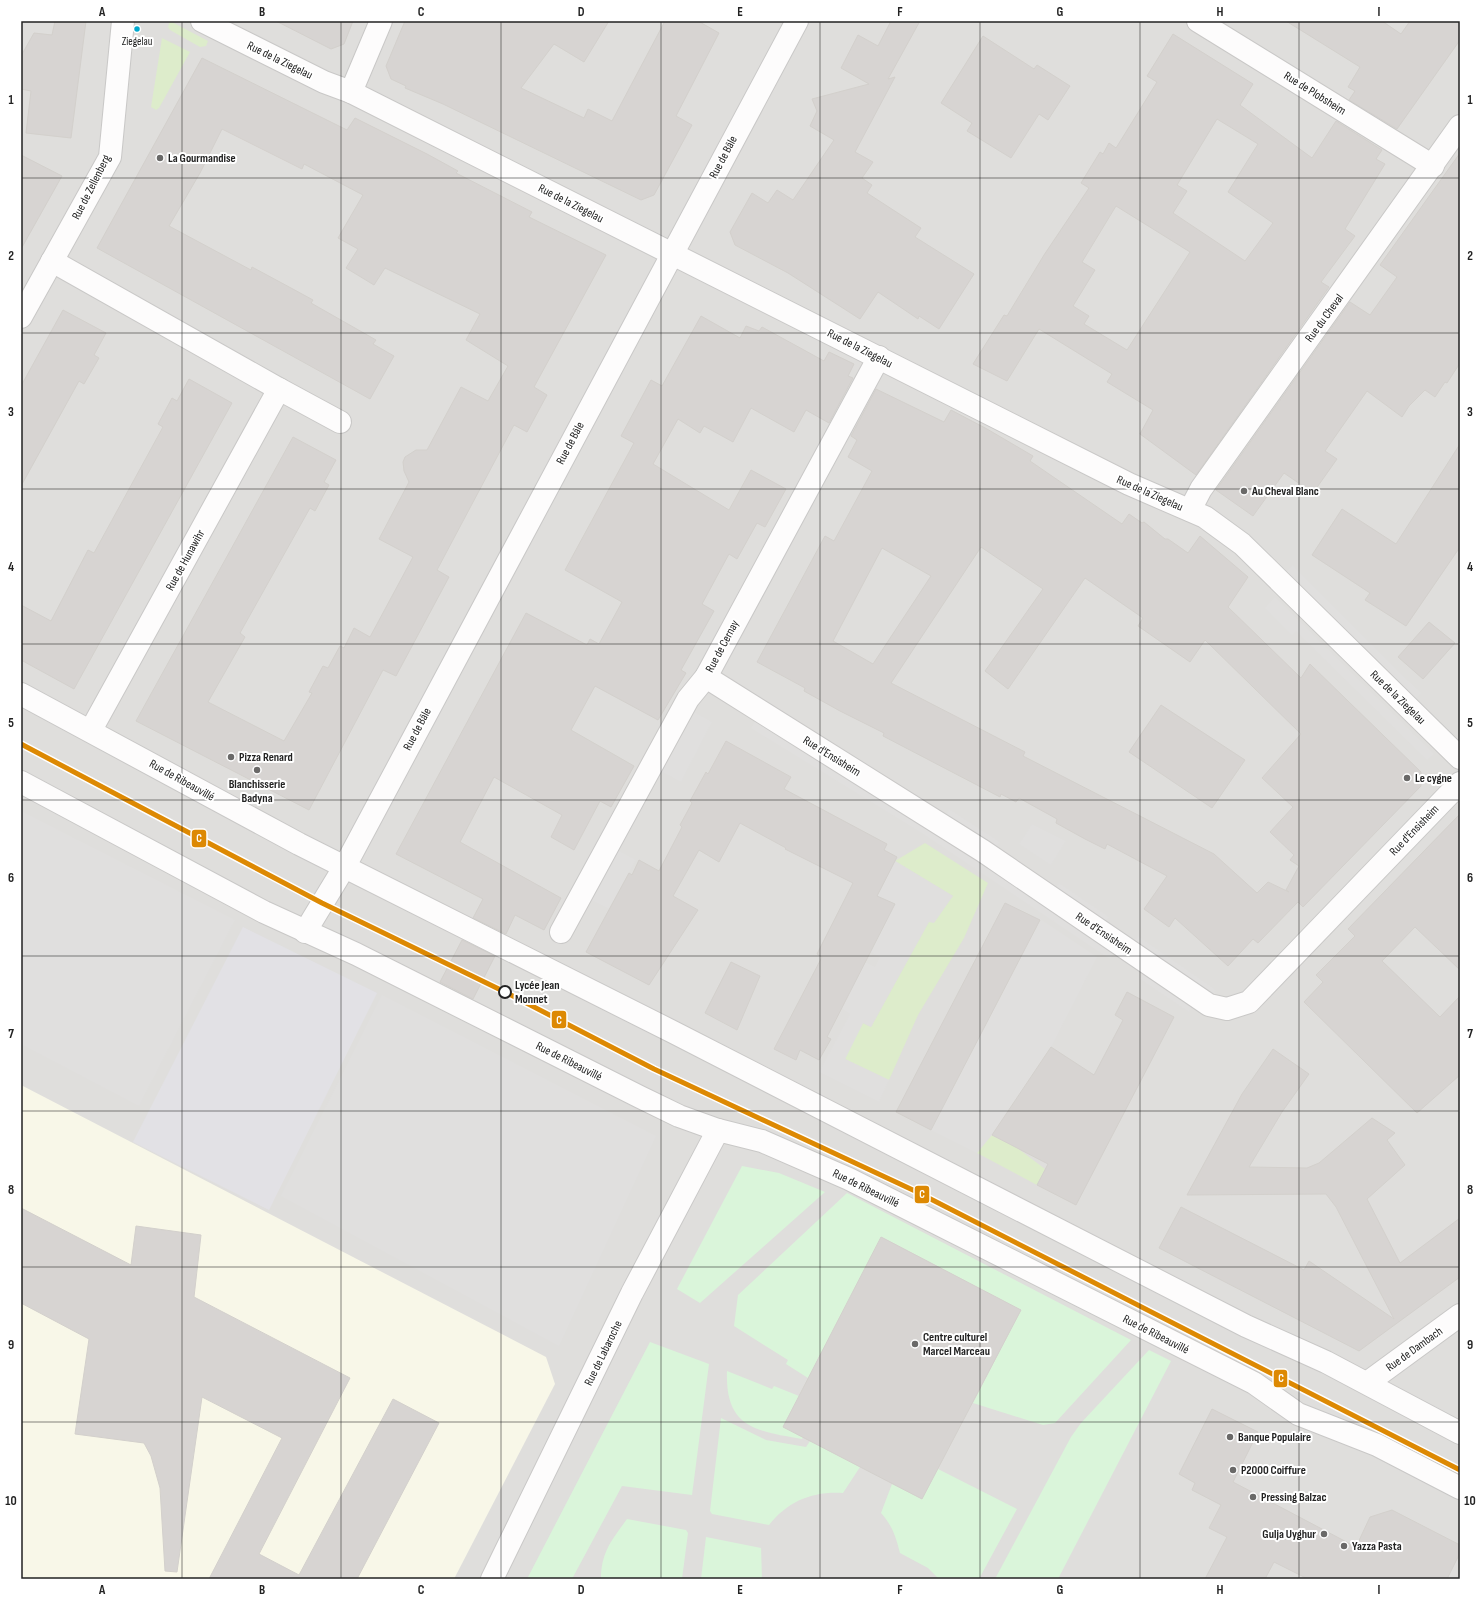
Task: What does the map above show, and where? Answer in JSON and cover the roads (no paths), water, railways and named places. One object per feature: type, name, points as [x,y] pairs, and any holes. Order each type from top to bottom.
[{"type":"street","name":"Rue de Zellenberg","points":[[21,317],[110,157],[123,21]]},
{"type":"street","name":"Rue de la Ziegelau","points":[[202,21],[324,82],[351,92],[672,252],[1129,484],[1205,517],[1242,544],[1460,758]]},
{"type":"street","points":[[351,92],[381,21]]},
{"type":"street","name":"Rue de Bâle","points":[[345,866],[672,252],[797,21]]},
{"type":"street","name":"Rue de Plobsheim","points":[[1198,21],[1433,166]]},
{"type":"street","name":"Rue du Cheval","points":[[1190,510],[1201,489],[1459,129]]},
{"type":"street","points":[[52,261],[340,422]]},
{"type":"street","name":"Rue de Cernay","points":[[561,932],[688,699],[706,677],[879,357]]},
{"type":"street","name":"Rue de Hunawihr","points":[[91,730],[279,389]]},
{"type":"street","name":"Rue d'Ensisheim","points":[[706,677],[983,851],[1209,1005],[1228,1009],[1249,1002],[1460,783]]},
{"type":"street","name":"Rue de Ribeauvillé","points":[[21,694],[91,730],[299,844],[345,866],[1246,1326],[1326,1362],[1460,1433]]},
{"type":"street","name":"Rue de Ribeauvillé","points":[[21,782],[264,912],[356,954],[679,1116],[718,1130],[762,1141],[849,1179],[1254,1382],[1298,1414],[1377,1445],[1460,1488]]},
{"type":"street","points":[[305,932],[345,866]]},
{"type":"street","name":"Rue de Labaroche","points":[[492,1579],[632,1293],[718,1130]]},
{"type":"street","name":"Rue de Dambach","points":[[1367,1383],[1460,1315]]},
{"type":"place","name":"Ziegelau","points":[[137,29]]},
{"type":"place","name":"La Gourmandise","points":[[160,158]]},
{"type":"place","name":"Au Cheval Blanc","points":[[1244,491]]},
{"type":"place","name":"Pizza Renard","points":[[231,757]]},
{"type":"place","name":"Blanchisserie Badyna","points":[[257,770]]},
{"type":"place","name":"Le cygne","points":[[1407,778]]},
{"type":"place","name":"Lycée Jean Monnet","points":[[505,992]]},
{"type":"place","name":"Centre culturel Marcel Marceau","points":[[915,1344]]},
{"type":"place","name":"Banque Populaire","points":[[1230,1437]]},
{"type":"place","name":"P2000 Coiffure","points":[[1233,1470]]},
{"type":"place","name":"Pressing Balzac","points":[[1253,1497]]},
{"type":"place","name":"Gulja Uyghur","points":[[1324,1534]]},
{"type":"place","name":"Yazza Pasta","points":[[1344,1546]]}]
